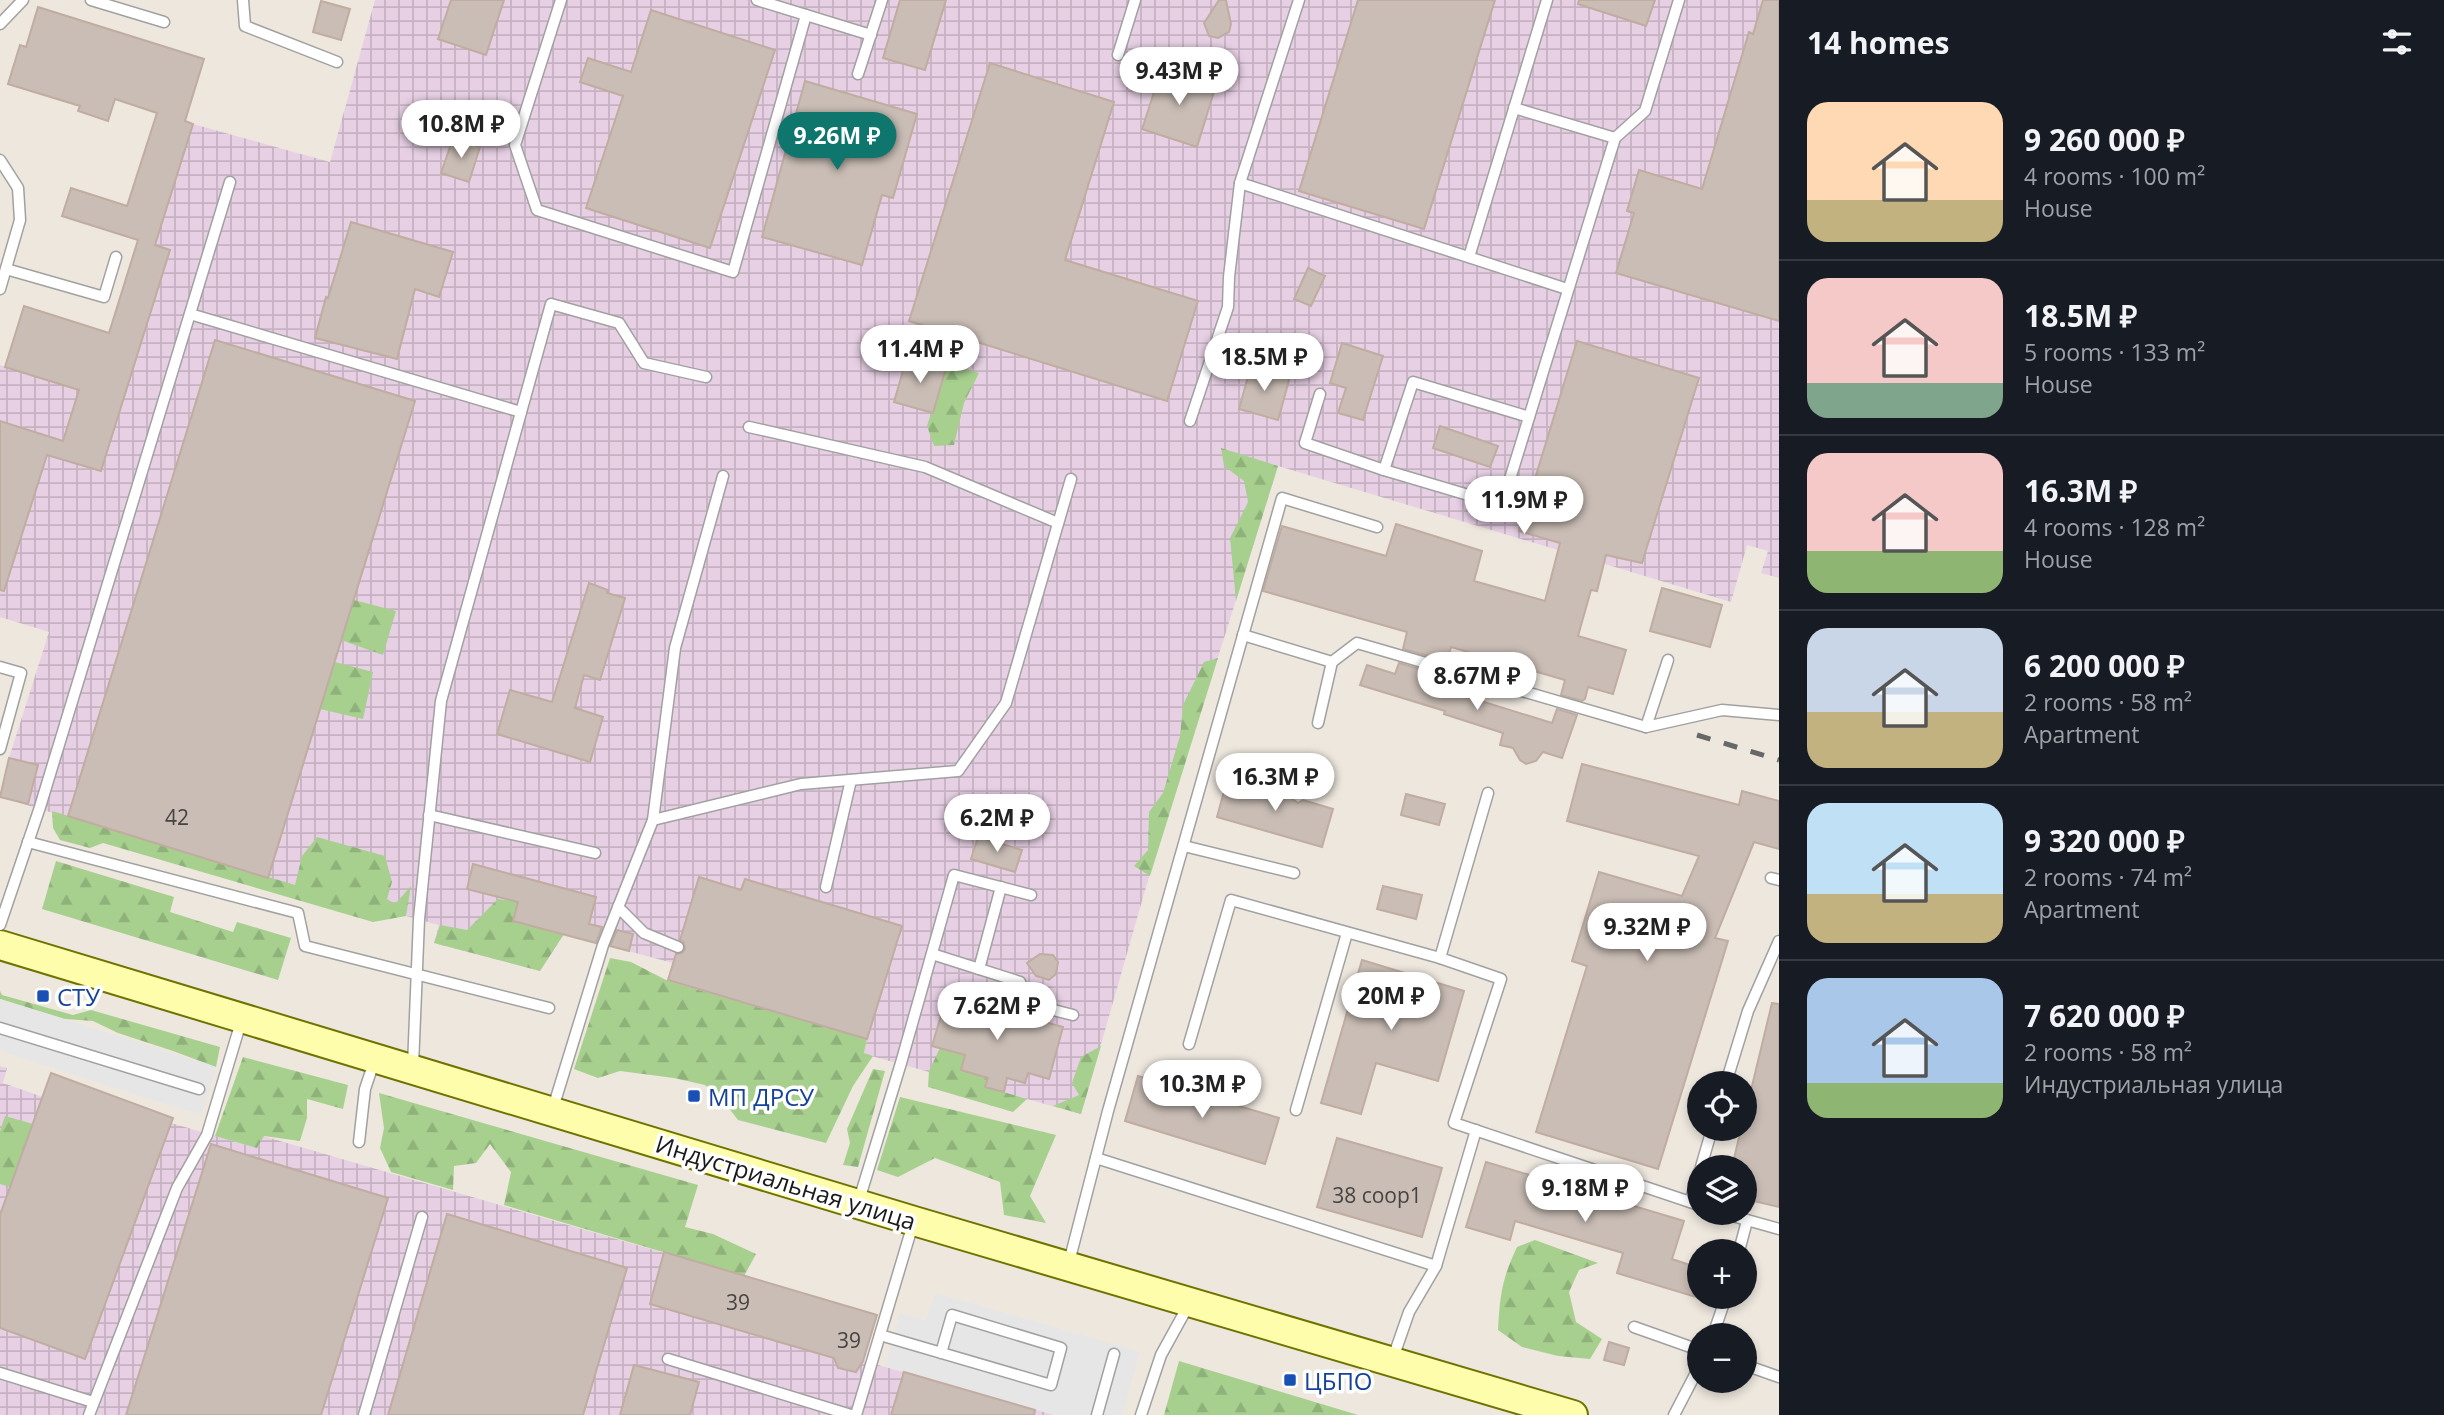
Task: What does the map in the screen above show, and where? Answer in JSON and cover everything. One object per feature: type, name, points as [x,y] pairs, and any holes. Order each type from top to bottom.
[{"type":"main road","name":"Индустриальная улица","points":[[0,945],[914,1221],[1573,1415]]},
{"type":"lane","points":[[0,24],[23,0]]},
{"type":"lane","points":[[91,0],[164,22]]},
{"type":"lane","points":[[243,0],[245,26],[337,62]]},
{"type":"lane","points":[[561,0],[515,145],[537,210],[733,272],[806,15]]},
{"type":"lane","points":[[757,0],[871,35]]},
{"type":"lane","points":[[858,74],[882,0]]},
{"type":"lane","points":[[1118,55],[1135,0]]},
{"type":"lane","points":[[1190,421],[1228,307],[1240,183],[1299,0]]},
{"type":"lane","points":[[1469,257],[1547,0]]},
{"type":"lane","points":[[1320,394],[1305,443],[1502,505],[1615,138],[1645,111],[1679,0]]},
{"type":"lane","points":[[1514,108],[1615,138]]},
{"type":"lane","points":[[0,160],[18,188],[20,220],[0,289]]},
{"type":"lane","points":[[0,925],[29,842],[230,182]]},
{"type":"lane","points":[[1240,183],[1567,289]]},
{"type":"lane","points":[[6,269],[104,297],[116,257]]},
{"type":"lane","points":[[413,1070],[419,919],[441,701],[551,304],[619,323],[644,363],[706,377]]},
{"type":"lane","points":[[190,314],[521,412]]},
{"type":"lane","points":[[1384,470],[1413,382],[1529,417]]},
{"type":"lane","points":[[749,427],[925,467],[1058,523]]},
{"type":"lane","points":[[552,1112],[603,944],[653,820],[675,648],[723,476]]},
{"type":"lane","points":[[653,820],[801,785],[958,771],[1006,702],[1071,479]]},
{"type":"lane","points":[[1068,1266],[1282,498],[1377,527]]},
{"type":"lane","points":[[1243,635],[1332,662]]},
{"type":"lane","points":[[1318,723],[1332,662],[1357,643],[1646,727],[1722,710],[1779,716]]},
{"type":"lane","points":[[1646,727],[1668,660]]},
{"type":"lane","points":[[0,667],[21,673],[0,749]]},
{"type":"lane","points":[[826,887],[851,780]]},
{"type":"lane","points":[[1440,958],[1488,793]]},
{"type":"lane","points":[[429,816],[595,853]]},
{"type":"lane","points":[[29,842],[298,913],[305,946],[549,1008]]},
{"type":"lane","points":[[1184,846],[1294,873]]},
{"type":"lane","points":[[858,1204],[954,875],[1031,895]]},
{"type":"lane","points":[[979,969],[1001,887]]},
{"type":"lane","points":[[1189,1044],[1231,900],[1440,958],[1501,979],[1454,1123],[1687,1201]]},
{"type":"lane","points":[[618,907],[644,933],[678,947]]},
{"type":"lane","points":[[1296,1110],[1347,933]]},
{"type":"lane","points":[[1730,1071],[1748,1011],[1779,941]]},
{"type":"lane","points":[[932,954],[1020,982],[1030,1004],[1073,1015]]},
{"type":"lane","points":[[89,1415],[177,1188],[207,1135],[242,1018]]},
{"type":"lane","points":[[0,1028],[200,1089]]},
{"type":"lane","points":[[359,1142],[365,1089],[376,1058]]},
{"type":"lane","points":[[1392,1362],[1409,1312],[1436,1266],[1476,1130]]},
{"type":"lane","points":[[1096,1158],[1436,1266]]},
{"type":"lane","points":[[364,1415],[422,1217]]},
{"type":"lane","points":[[856,1415],[914,1221]]},
{"type":"lane","points":[[1757,1224],[1779,1229]]},
{"type":"lane","points":[[1141,1415],[1161,1355],[1190,1302]]},
{"type":"lane","points":[[880,1335],[941,1353],[1051,1385],[1061,1348],[952,1315],[941,1353]]},
{"type":"lane","points":[[1634,1327],[1687,1346]]},
{"type":"lane","points":[[1097,1415],[1114,1354]]},
{"type":"lane","points":[[668,1359],[850,1415]]},
{"type":"lane","points":[[1757,1369],[1779,1377]]},
{"type":"lane","points":[[0,1373],[93,1402]]},
{"type":"lane","points":[[1674,1415],[1687,1390]]},
{"type":"shaded area","points":[[375,0],[1779,0],[1779,578],[1761,573],[1768,551],[1747,545],[1731,602],[1278,466],[1146,887],[1081,1114],[864,1054],[867,1039],[668,980],[673,963],[564,934],[540,971],[434,943],[439,925],[268,878],[0,797],[9,758],[49,632],[0,617],[0,365],[122,403],[170,250],[155,245],[193,124],[330,162]]},
{"type":"shaded area","points":[[0,999],[216,1067],[201,1115],[0,1051]]},
{"type":"shaded area","points":[[0,1066],[7,1068],[3,1083],[43,1097],[35,1117],[171,1123],[257,1148],[263,1136],[877,1315],[864,1361],[1054,1415],[0,1415]]},
{"type":"shaded area","points":[[935,1293],[1140,1352],[1122,1415],[1054,1415],[885,1366],[900,1313],[926,1321]]},
{"type":"green space","points":[[947,363],[979,373],[964,403],[954,445],[934,446],[927,426]]},
{"type":"green space","points":[[1221,448],[1278,466],[1236,601],[1230,538],[1248,502],[1244,481],[1224,466]]},
{"type":"green space","points":[[354,600],[396,611],[383,655],[341,640]]},
{"type":"green space","points":[[1218,658],[1150,876],[1134,866],[1148,850],[1149,812],[1163,793],[1180,736],[1183,705],[1204,662]]},
{"type":"green space","points":[[335,662],[373,672],[363,719],[320,709]]},
{"type":"green space","points":[[52,811],[295,885],[302,856],[317,837],[385,856],[392,882],[387,899],[395,904],[411,886],[406,916],[373,922],[103,843],[90,848],[60,840],[53,828]]},
{"type":"green space","points":[[56,861],[174,897],[170,912],[233,932],[237,922],[291,938],[278,980],[42,909]]},
{"type":"green space","points":[[498,899],[518,902],[513,921],[564,934],[540,971],[434,943],[440,925],[467,930]]},
{"type":"green space","points":[[610,958],[631,962],[668,981],[867,1039],[864,1053],[873,1056],[853,1086],[826,1143],[738,1120],[725,1103],[705,1085],[620,1071],[598,1078],[574,1069]]},
{"type":"green space","points":[[0,991],[2,995],[73,1015],[91,1010],[220,1047],[216,1067],[118,1033],[93,1021],[65,1019],[0,999]]},
{"type":"green space","points":[[1101,1046],[1081,1114],[1053,1106],[1079,1095],[1072,1083],[1081,1057]]},
{"type":"green space","points":[[940,1048],[965,1055],[961,1070],[988,1078],[986,1087],[1027,1099],[1013,1112],[928,1087],[929,1071]]},
{"type":"green space","points":[[243,1057],[348,1085],[343,1109],[307,1099],[307,1118],[300,1141],[264,1136],[257,1148],[215,1136]]},
{"type":"green space","points":[[873,1069],[885,1071],[858,1167],[843,1165],[850,1143],[847,1129]]},
{"type":"green space","points":[[379,1093],[698,1185],[685,1227],[713,1234],[756,1254],[744,1276],[504,1205],[511,1172],[490,1144],[476,1163],[454,1166],[453,1190],[391,1172],[380,1148],[384,1128]]},
{"type":"green space","points":[[900,1097],[1056,1135],[1030,1196],[1046,1223],[1004,1215],[1000,1182],[935,1158],[898,1177],[877,1170]]},
{"type":"green space","points":[[5,1116],[33,1124],[10,1187],[0,1184],[0,1131]]},
{"type":"green space","points":[[1535,1240],[1598,1263],[1579,1270],[1569,1292],[1576,1322],[1602,1339],[1590,1359],[1558,1356],[1522,1347],[1498,1330],[1503,1287],[1512,1258],[1517,1247]]},
{"type":"green space","points":[[1179,1361],[1358,1415],[1164,1415]]},
{"type":"building","points":[[451,0],[504,0],[486,55],[438,39]]},
{"type":"building","points":[[900,0],[946,0],[925,70],[883,58]]},
{"type":"building","points":[[1219,0],[1226,0],[1231,24],[1229,32],[1218,38],[1209,36],[1204,23]]},
{"type":"building","points":[[1358,0],[1495,0],[1424,229],[1299,191]]},
{"type":"building","points":[[1579,0],[1655,0],[1646,26],[1578,4]]},
{"type":"building","points":[[1763,0],[1779,0],[1779,321],[1616,273],[1634,213],[1627,211],[1639,170],[1702,189],[1749,32],[1753,34]]},
{"type":"building","points":[[321,1],[350,9],[341,40],[313,32]]},
{"type":"building","points":[[38,7],[204,59],[185,121],[193,124],[155,245],[170,250],[101,471],[47,455],[4,591],[0,590],[0,421],[63,441],[79,390],[5,367],[24,306],[109,333],[138,240],[62,216],[71,188],[127,206],[157,113],[115,99],[108,121],[78,111],[80,106],[8,84],[20,45],[26,47]]},
{"type":"building","points":[[651,10],[775,50],[710,248],[586,208],[623,96],[580,82],[588,58],[631,72]]},
{"type":"building","points":[[990,63],[1114,102],[1065,260],[1198,301],[1167,401],[909,321]]},
{"type":"building","points":[[1162,68],[1216,85],[1197,147],[1142,129]]},
{"type":"building","points":[[805,81],[917,114],[893,198],[882,195],[862,265],[762,237]]},
{"type":"building","points":[[453,138],[480,147],[469,182],[441,173]]},
{"type":"building","points":[[351,222],[453,252],[439,297],[415,289],[397,359],[315,338]]},
{"type":"building","points":[[1308,268],[1325,276],[1311,306],[1294,299]]},
{"type":"building","points":[[215,340],[415,401],[268,878],[68,816]]},
{"type":"building","points":[[1577,341],[1699,378],[1642,563],[1606,555],[1597,591],[1591,590],[1578,636],[1626,650],[1613,694],[1588,687],[1582,701],[1561,695],[1565,680],[1451,647],[1447,661],[1403,649],[1407,632],[1263,591],[1282,526],[1386,556],[1396,524],[1482,551],[1474,581],[1545,601],[1560,543],[1519,531]]},
{"type":"building","points":[[1342,343],[1383,356],[1363,420],[1338,413],[1346,388],[1330,383]]},
{"type":"building","points":[[907,357],[946,368],[933,413],[894,402]]},
{"type":"building","points":[[1251,366],[1290,377],[1278,420],[1239,409]]},
{"type":"building","points":[[1440,426],[1498,446],[1490,467],[1433,448]]},
{"type":"building","points":[[589,583],[608,590],[607,593],[625,598],[600,680],[584,675],[575,708],[603,717],[590,762],[497,734],[510,690],[552,702]]},
{"type":"building","points":[[1662,588],[1722,605],[1710,647],[1650,631]]},
{"type":"building","points":[[1399,663],[1443,676],[1439,688],[1552,723],[1557,709],[1577,715],[1562,758],[1543,752],[1536,761],[1526,764],[1520,760],[1513,748],[1500,745],[1503,733],[1444,714],[1445,711],[1360,685],[1367,665],[1395,674]]},
{"type":"building","points":[[9,758],[38,765],[28,804],[0,797]]},
{"type":"building","points":[[1582,764],[1739,805],[1742,791],[1779,801],[1779,849],[1754,842],[1715,938],[1728,941],[1658,1169],[1536,1132],[1587,966],[1572,961],[1599,872],[1682,896],[1699,856],[1567,821]]},
{"type":"building","points":[[1228,777],[1252,784],[1256,791],[1279,789],[1298,803],[1303,800],[1333,809],[1322,847],[1217,817]]},
{"type":"building","points":[[1406,794],[1445,804],[1439,825],[1401,815]]},
{"type":"building","points":[[978,837],[1022,850],[1015,872],[971,859]]},
{"type":"building","points":[[473,864],[596,897],[589,924],[602,927],[596,943],[513,921],[518,902],[467,889]]},
{"type":"building","points":[[699,877],[741,890],[745,879],[902,926],[867,1039],[668,980],[676,954],[685,949],[680,940]]},
{"type":"building","points":[[1383,886],[1422,895],[1416,919],[1377,909]]},
{"type":"building","points":[[617,930],[633,934],[629,951],[610,946]]},
{"type":"building","points":[[1040,954],[1053,955],[1058,962],[1056,974],[1049,980],[1036,976],[1027,963]]},
{"type":"building","points":[[1362,960],[1464,991],[1438,1081],[1376,1063],[1361,1114],[1321,1103]]},
{"type":"building","points":[[947,995],[1063,1027],[1049,1079],[1028,1073],[1025,1083],[1007,1078],[1004,1092],[985,1087],[988,1078],[961,1070],[965,1055],[932,1046]]},
{"type":"building","points":[[1772,1003],[1779,1004],[1779,1207],[1757,1202],[1757,1155],[1735,1155],[1738,1141],[1757,1141],[1756,1071]]},
{"type":"building","points":[[51,1073],[173,1118],[85,1359],[0,1328],[0,1215]]},
{"type":"building","points":[[1138,1076],[1279,1118],[1265,1164],[1125,1121]]},
{"type":"building","points":[[1337,1138],[1442,1168],[1422,1237],[1317,1207]]},
{"type":"building","points":[[211,1144],[388,1198],[321,1415],[126,1415]]},
{"type":"building","points":[[1486,1162],[1684,1221],[1672,1259],[1687,1264],[1687,1294],[1617,1273],[1623,1253],[1515,1221],[1510,1240],[1466,1227]]},
{"type":"building","points":[[447,1214],[627,1268],[583,1415],[388,1415]]},
{"type":"building","points":[[664,1252],[877,1315],[863,1361],[856,1372],[838,1368],[834,1358],[650,1304]]},
{"type":"building","points":[[1609,1342],[1629,1348],[1624,1365],[1604,1360]]},
{"type":"building","points":[[634,1365],[699,1382],[690,1415],[620,1415]]},
{"type":"building","points":[[904,1372],[1035,1410],[1034,1415],[891,1415]]},
{"type":"railway","points":[[1697,735],[1779,760]]},
{"type":"place","name":"СТУ","points":[[43,996]]},
{"type":"place","name":"МП ДРСУ","points":[[694,1096]]},
{"type":"place","name":"ЦБПО","points":[[1290,1380]]}]
